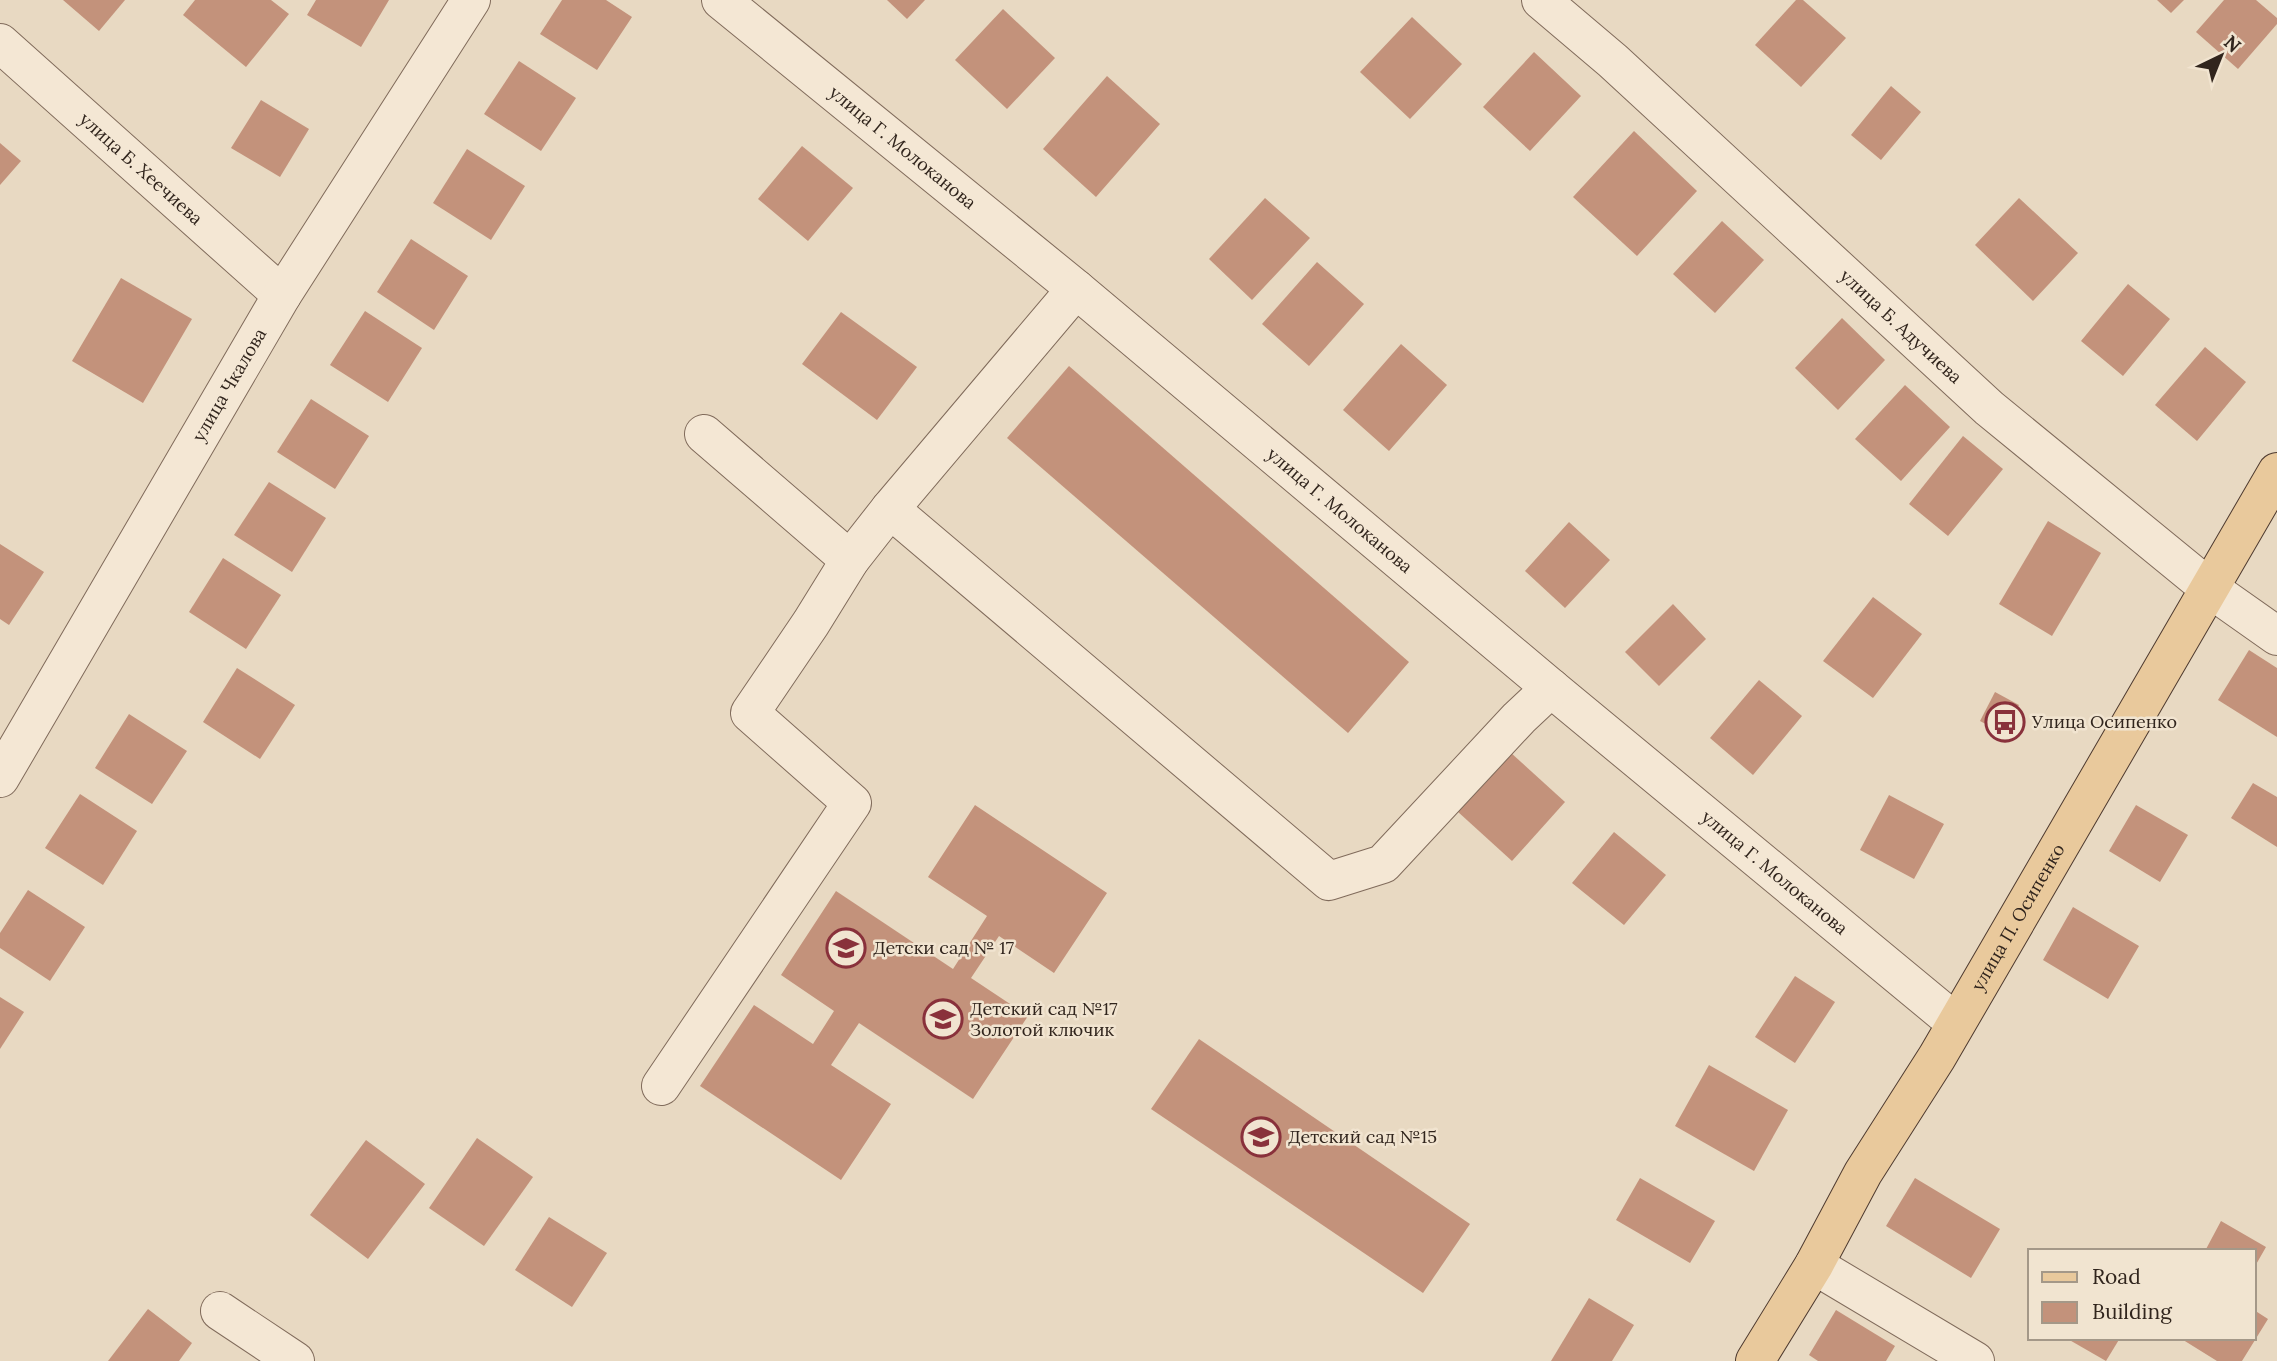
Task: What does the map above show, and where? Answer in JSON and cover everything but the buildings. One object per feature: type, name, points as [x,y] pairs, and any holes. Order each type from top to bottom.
[{"type":"main road","name":"улица П. Осипенко","points":[[1755,1361],[1814,1265],[1863,1173],[1956,1023],[2277,472]]},
{"type":"street","name":"улица Чкалова","points":[[0,778],[282,295],[471,0]]},
{"type":"street","name":"улица Г. Молоканова","points":[[722,0],[1076,289],[1551,688],[1956,1023]]},
{"type":"street","name":"улица Б. Адучиева","points":[[1541,0],[1613,61],[1989,408],[2209,588],[2277,636]]},
{"type":"street","name":"улица Б. Хеечиева","points":[[0,43],[282,295]]},
{"type":"street","points":[[661,1086],[852,803],[750,713],[850,560],[1076,289]]},
{"type":"street","points":[[704,434],[850,560]]},
{"type":"street","points":[[890,509],[1329,881],[1383,864],[1519,718],[1551,688]]},
{"type":"street","points":[[1814,1265],[1975,1361]]},
{"type":"street","points":[[220,1311],[295,1361]]},
{"type":"place","name":"Улица Осипенко","points":[[2005,722]]},
{"type":"place","name":"Детски сад № 17","points":[[846,948]]},
{"type":"place","name":"Детский сад №17 Золотой ключик","points":[[943,1019]]},
{"type":"place","name":"Детский сад №15","points":[[1261,1137]]}]
